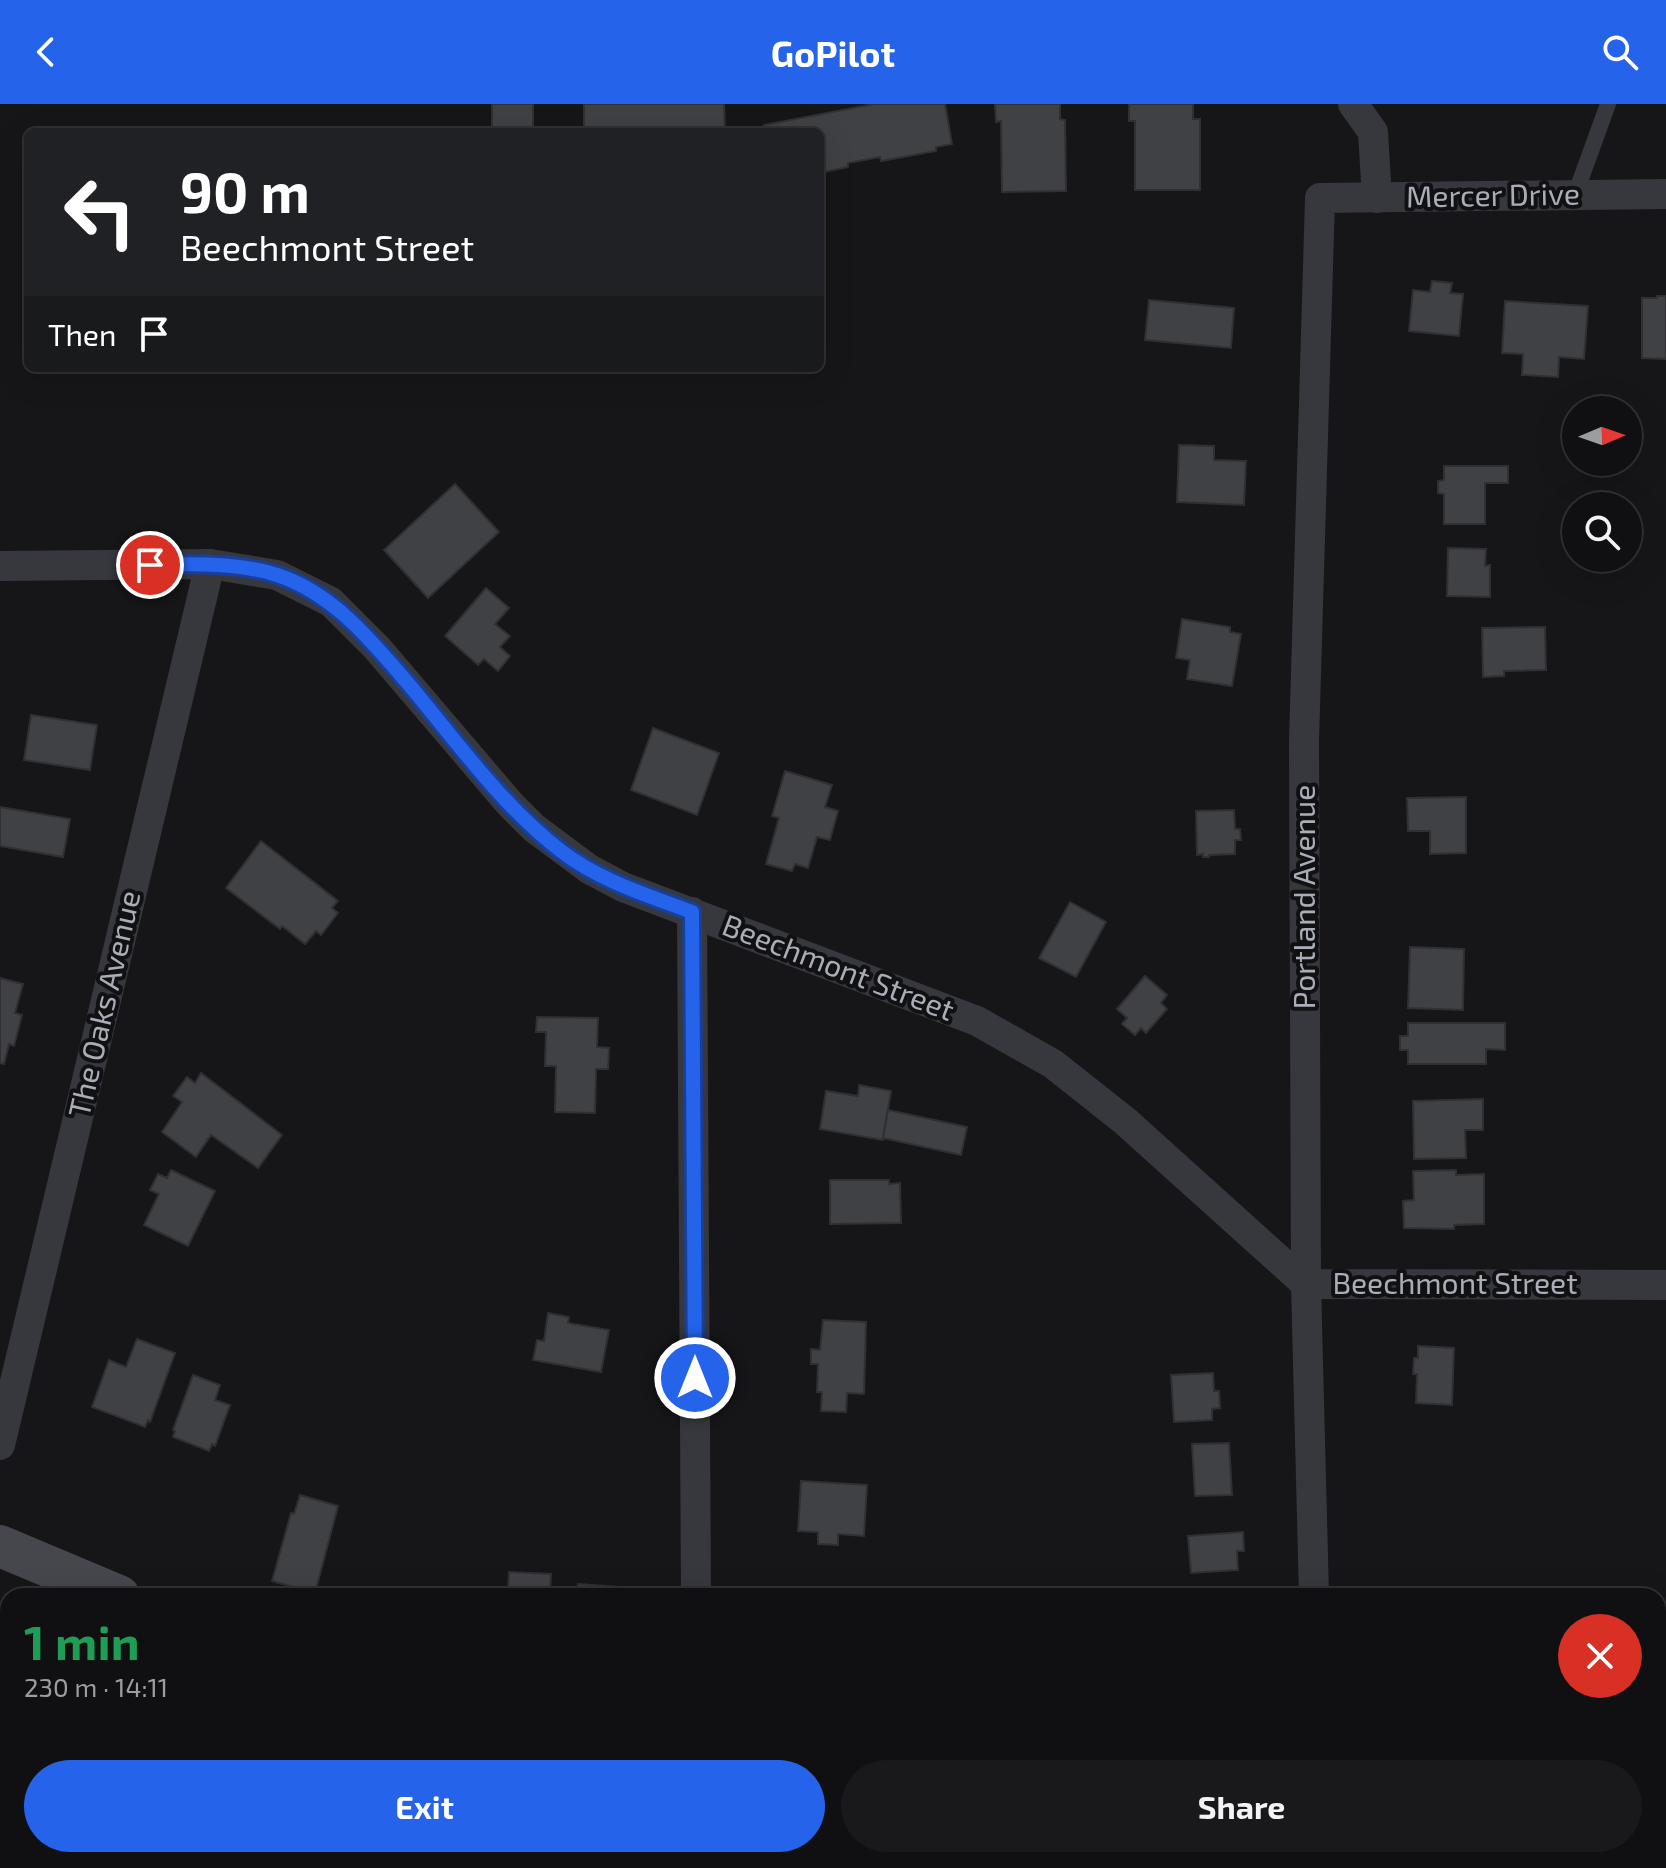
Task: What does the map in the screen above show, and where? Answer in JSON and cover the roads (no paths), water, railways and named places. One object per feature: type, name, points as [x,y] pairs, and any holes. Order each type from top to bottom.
[{"type":"main road","points":[[0,1546],[100,1588]]},
{"type":"street","points":[[1353,104],[1373,132],[1377,198]]},
{"type":"street","name":"Mercer Drive","points":[[1320,198],[1666,194]]},
{"type":"street","name":"Portland Avenue","points":[[1314,1588],[1306,1284],[1304,741],[1320,198]]},
{"type":"street","name":"Beechmont Street","points":[[0,566],[210,564],[277,575],[331,602],[377,648],[510,804],[561,851],[623,887],[977,1021],[1053,1064],[1125,1121],[1306,1284],[1666,1285]]},
{"type":"street","name":"The Oaks Avenue","points":[[0,1445],[210,564]]},
{"type":"street","points":[[692,912],[696,1588]]},
{"type":"lane","points":[[1575,195],[1608,104]]}]
